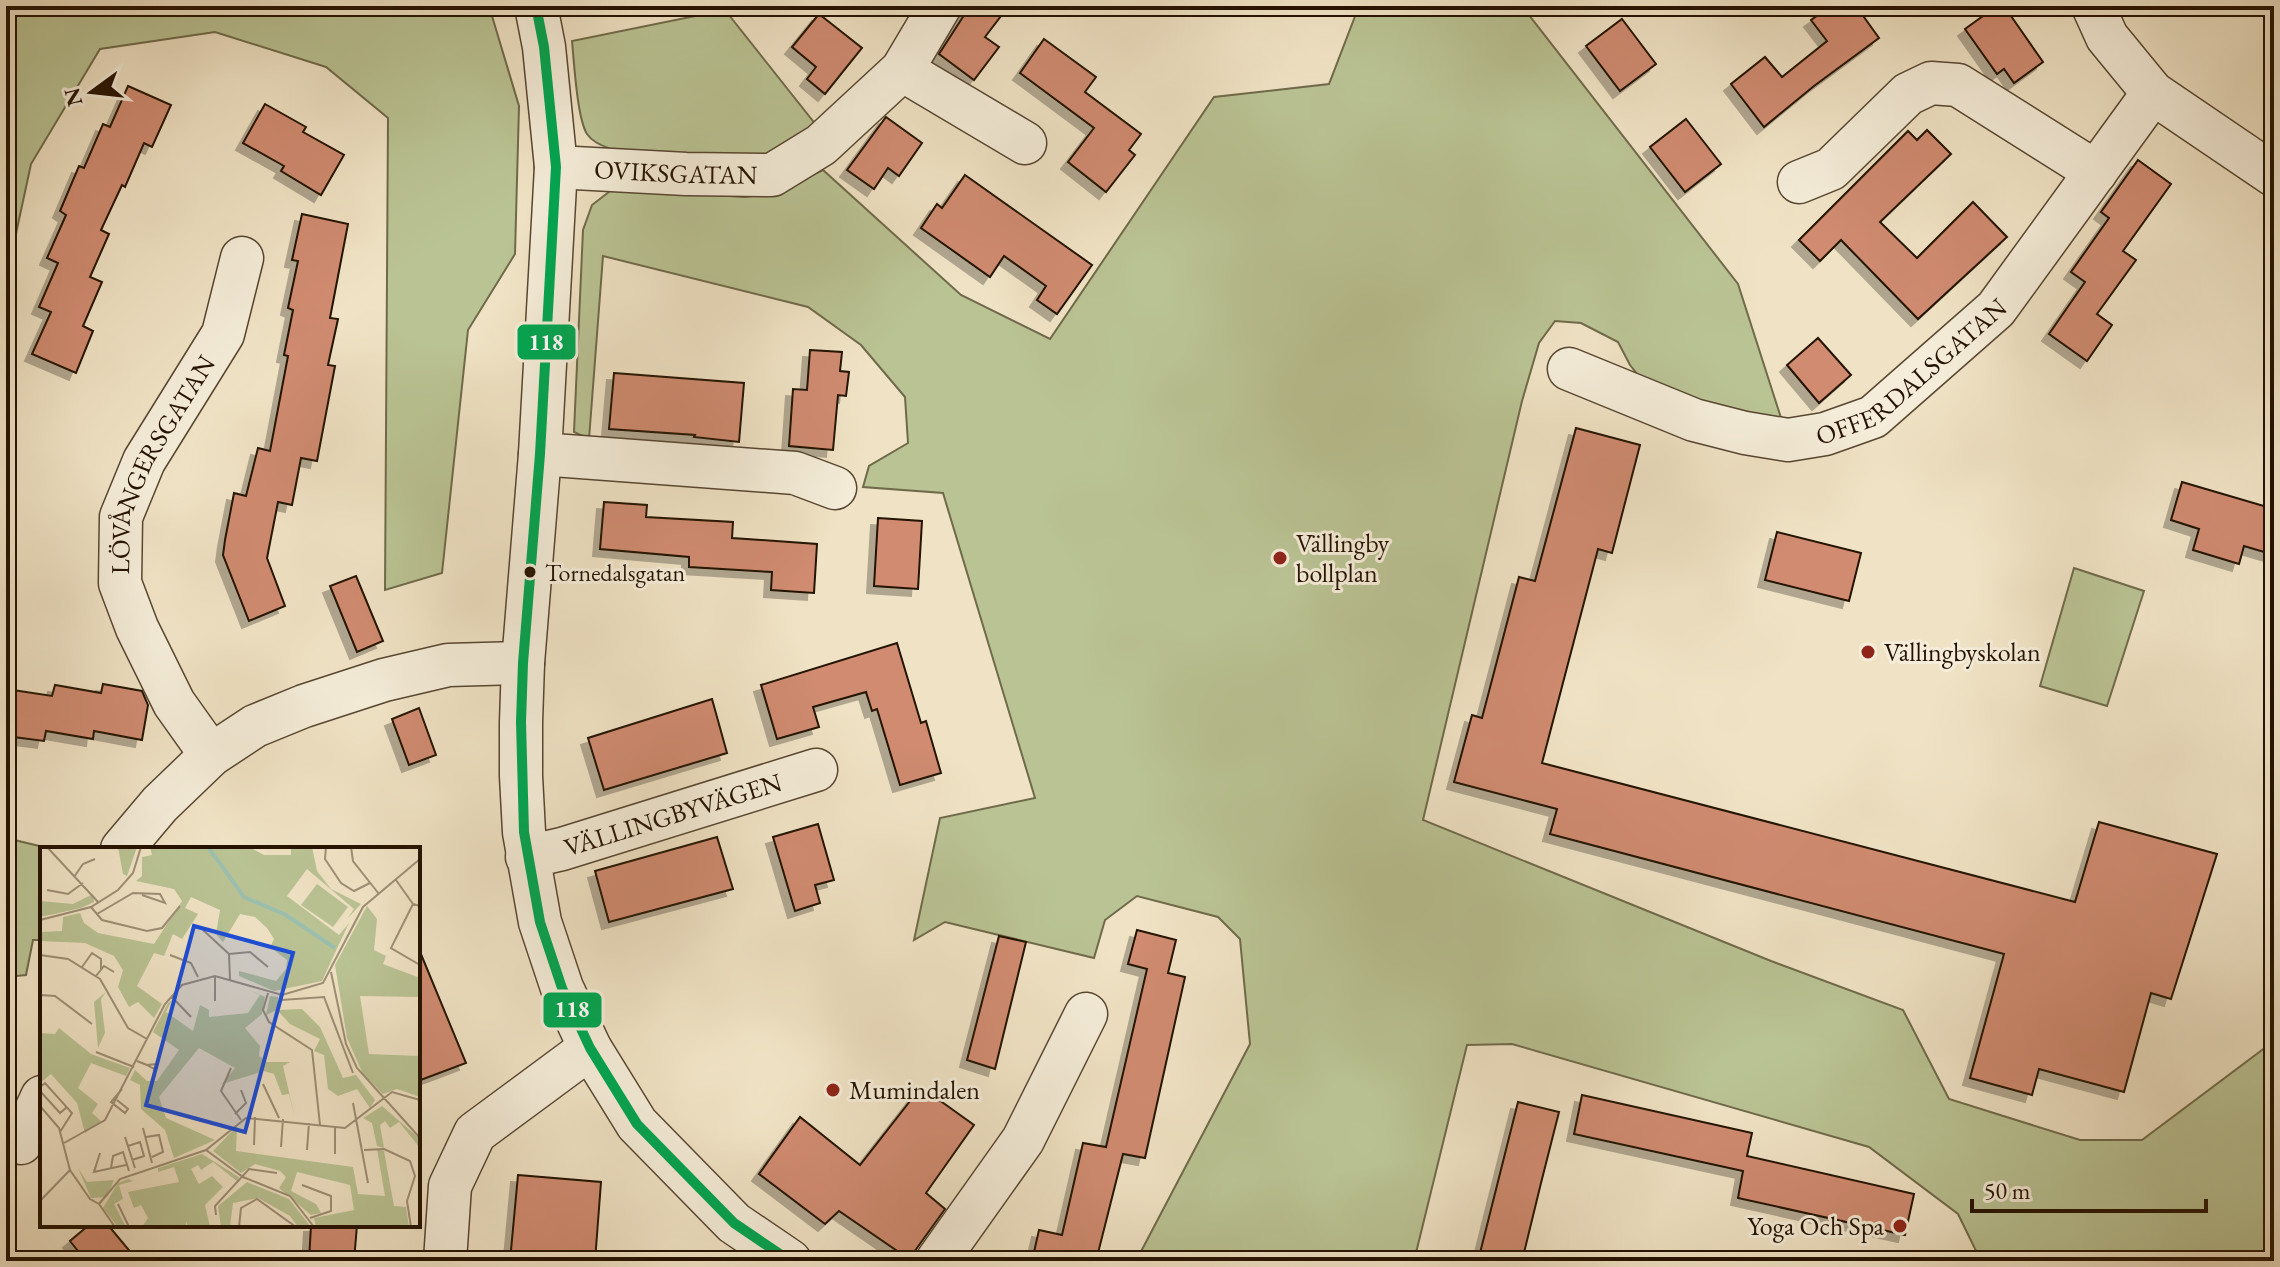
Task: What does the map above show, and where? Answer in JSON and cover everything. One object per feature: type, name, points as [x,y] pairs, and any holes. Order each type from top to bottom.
[{"type":"street","name":"VÄLLINGBYVÄGEN","points":[[536,6],[544,47],[556,167],[540,454],[523,663],[521,776],[527,857],[540,922],[562,988],[590,1048],[637,1124],[734,1223],[790,1261]]},
{"type":"street","name":"OVIKSGATAN","points":[[556,167],[772,175],[821,145],[902,70],[940,6]]},
{"type":"street","points":[[2093,6],[2107,37],[2153,93],[2274,175]]},
{"type":"street","points":[[902,70],[1025,143]]},
{"type":"street","points":[[1799,182],[1831,169],[1908,94],[1931,83],[1958,85],[2096,172]]},
{"type":"street","name":"OFFERDALSGATAN","points":[[1569,369],[1694,420],[1788,440],[1825,434],[1873,417],[1996,309],[2153,93]]},
{"type":"street","name":"LÖVÅNGERSGATAN","points":[[211,755],[174,703],[137,628],[120,583],[121,517],[144,461],[223,334],[242,258]]},
{"type":"street","points":[[540,454],[795,473],[835,488]]},
{"type":"street","points":[[124,847],[160,804],[211,755],[255,726],[384,680],[448,665],[523,663]]},
{"type":"street","name":"VÄLLINGBYVÄGEN","points":[[527,857],[562,849],[816,770]]},
{"type":"street","points":[[937,1261],[1023,1140],[1086,1014]]},
{"type":"street","points":[[445,1261],[450,1186],[475,1133],[590,1048]]},
{"type":"street","points":[[21,1143],[40,1101]]},
{"type":"green space","points":[[6,6],[489,6],[519,106],[515,254],[468,330],[442,573],[385,590],[388,118],[326,67],[215,32],[100,49],[31,164],[6,280]]},
{"type":"green space","points":[[1359,6],[1522,6],[1738,284],[1783,424],[1650,390],[1630,365],[1618,342],[1581,323],[1555,321],[1539,343],[1522,401],[1423,820],[1771,961],[1903,1010],[1949,1099],[2080,1140],[2142,1140],[2274,1041],[2274,1261],[1981,1261],[1958,1214],[1869,1147],[1512,1044],[1467,1045],[1414,1261],[1136,1261],[1250,1044],[1240,939],[1218,917],[1137,896],[1105,920],[1094,958],[945,922],[914,940],[940,818],[1035,798],[943,493],[863,487],[869,466],[908,443],[905,397],[861,345],[808,307],[603,256],[589,439],[574,432],[583,230],[592,205],[614,188],[745,197],[773,193],[823,170],[961,295],[1050,339],[1214,97],[1329,84]]},
{"type":"green space","points":[[725,10],[820,130],[777,155],[743,162],[613,150],[589,137],[578,103],[572,41]]},
{"type":"green space","points":[[2074,568],[2144,591],[2107,706],[2040,686]]},
{"type":"green space","points":[[6,838],[44,847],[40,847],[40,940],[33,940],[26,975],[6,977]]},
{"type":"building","points":[[970,6],[987,6],[1001,16],[985,37],[999,47],[974,80],[939,54]]},
{"type":"building","points":[[1831,6],[1856,6],[1879,38],[1764,127],[1731,84],[1765,57],[1782,77],[1827,41],[1811,20]]},
{"type":"building","points":[[1997,6],[2004,6],[2043,62],[2014,83],[2004,69],[1997,74],[1965,29]]},
{"type":"building","points":[[819,14],[862,48],[825,94],[807,79],[816,67],[792,47]]},
{"type":"building","points":[[1622,19],[1656,64],[1620,91],[1586,46]]},
{"type":"building","points":[[1044,39],[1096,77],[1085,92],[1141,134],[1129,150],[1135,155],[1106,192],[1068,162],[1094,128],[1020,73]]},
{"type":"building","points":[[128,86],[171,105],[152,147],[144,143],[125,187],[122,185],[101,230],[109,234],[90,277],[102,282],[83,326],[93,331],[76,373],[32,354],[51,312],[39,307],[58,263],[47,258],[66,215],[60,211],[79,166],[84,168],[103,124],[110,127]]},
{"type":"building","points":[[265,104],[306,127],[303,132],[344,155],[321,195],[281,171],[284,166],[243,143]]},
{"type":"building","points":[[886,117],[922,143],[899,176],[888,168],[874,189],[847,170]]},
{"type":"building","points":[[1686,119],[1721,164],[1685,192],[1650,147]]},
{"type":"building","points":[[1927,130],[1951,154],[1880,222],[1917,258],[1973,202],[2007,237],[1918,319],[1841,240],[1820,261],[1799,240],[1908,131],[1917,140]]},
{"type":"building","points":[[2138,160],[2171,184],[2123,251],[2136,260],[2097,314],[2112,325],[2087,361],[2049,334],[2085,282],[2071,272],[2109,218],[2101,212]]},
{"type":"building","points":[[965,175],[1092,265],[1057,314],[1037,300],[1046,286],[1004,256],[990,277],[921,228],[937,204],[942,208]]},
{"type":"building","points":[[302,214],[348,224],[330,318],[338,319],[328,365],[335,366],[317,461],[301,458],[292,505],[278,502],[267,558],[285,606],[249,621],[223,555],[234,493],[246,496],[258,448],[270,451],[288,356],[284,355],[293,310],[288,308],[298,261],[292,260]]},
{"type":"building","points":[[1818,338],[1851,375],[1819,403],[1787,365]]},
{"type":"building","points":[[810,350],[842,352],[840,371],[849,372],[846,396],[838,395],[833,450],[789,446],[793,389],[807,390]]},
{"type":"building","points":[[614,373],[744,383],[739,442],[695,435],[609,429]]},
{"type":"building","points":[[1576,428],[1640,445],[1612,553],[1598,549],[1542,763],[2075,902],[2099,822],[2217,854],[2171,999],[2151,993],[2124,1092],[2039,1069],[2032,1095],[1970,1078],[2004,954],[1550,834],[1557,809],[1454,782],[1472,715],[1482,718],[1519,577],[1535,581]]},
{"type":"building","points":[[2182,482],[2274,509],[2274,555],[2244,546],[2239,564],[2193,550],[2199,529],[2171,520]]},
{"type":"building","points":[[604,502],[647,505],[646,517],[733,522],[732,538],[817,544],[814,593],[771,590],[772,572],[689,567],[689,557],[600,549]]},
{"type":"building","points":[[878,518],[922,521],[918,589],[874,586]]},
{"type":"building","points":[[1777,532],[1861,553],[1849,601],[1765,580]]},
{"type":"building","points":[[356,576],[383,641],[357,652],[330,586]]},
{"type":"building","points":[[897,643],[921,723],[926,721],[941,773],[900,785],[877,709],[872,711],[866,692],[813,707],[819,727],[777,739],[761,685]]},
{"type":"building","points":[[103,684],[142,691],[148,705],[142,740],[94,731],[93,739],[46,731],[44,741],[6,736],[6,689],[52,696],[55,685],[101,693]]},
{"type":"building","points":[[712,699],[727,753],[604,790],[588,738]]},
{"type":"building","points":[[419,708],[436,755],[409,765],[392,719]]},
{"type":"building","points":[[818,824],[834,880],[815,885],[820,903],[795,911],[773,837]]},
{"type":"building","points":[[717,837],[733,889],[609,922],[595,871]]},
{"type":"building","points":[[1137,930],[1176,940],[1168,973],[1185,977],[1145,1158],[1123,1154],[1096,1261],[1032,1261],[1039,1230],[1062,1235],[1083,1143],[1106,1147],[1147,969],[1128,964]]},
{"type":"building","points":[[999,936],[1026,942],[995,1069],[967,1060]]},
{"type":"building","points":[[420,952],[466,1063],[420,1080]]},
{"type":"building","points":[[921,1087],[974,1125],[926,1193],[945,1209],[909,1259],[839,1211],[825,1224],[759,1174],[800,1117],[860,1165]]},
{"type":"building","points":[[1582,1095],[1752,1133],[1747,1156],[1914,1194],[1905,1235],[1738,1198],[1743,1171],[1574,1134]]},
{"type":"building","points":[[1518,1102],[1559,1112],[1522,1261],[1478,1261]]},
{"type":"building","points":[[518,1175],[601,1182],[595,1261],[510,1261]]},
{"type":"building","points":[[87,1227],[110,1227],[138,1261],[86,1261],[70,1241]]},
{"type":"building","points":[[311,1227],[357,1227],[354,1261],[309,1261]]},
{"type":"transit line","name":"118","points":[[536,6],[544,47],[556,167],[521,722],[524,832],[540,922],[562,988],[590,1048],[637,1124],[734,1223],[790,1261]]},
{"type":"place","name":"Vällingby bollplan","points":[[1280,558]]},
{"type":"place","name":"Tornedalsgatan","points":[[530,572]]},
{"type":"place","name":"Vällingbyskolan","points":[[1868,652]]},
{"type":"place","name":"Mumindalen","points":[[833,1090]]},
{"type":"place","name":"Yoga Och Spa","points":[[1900,1226]]}]
